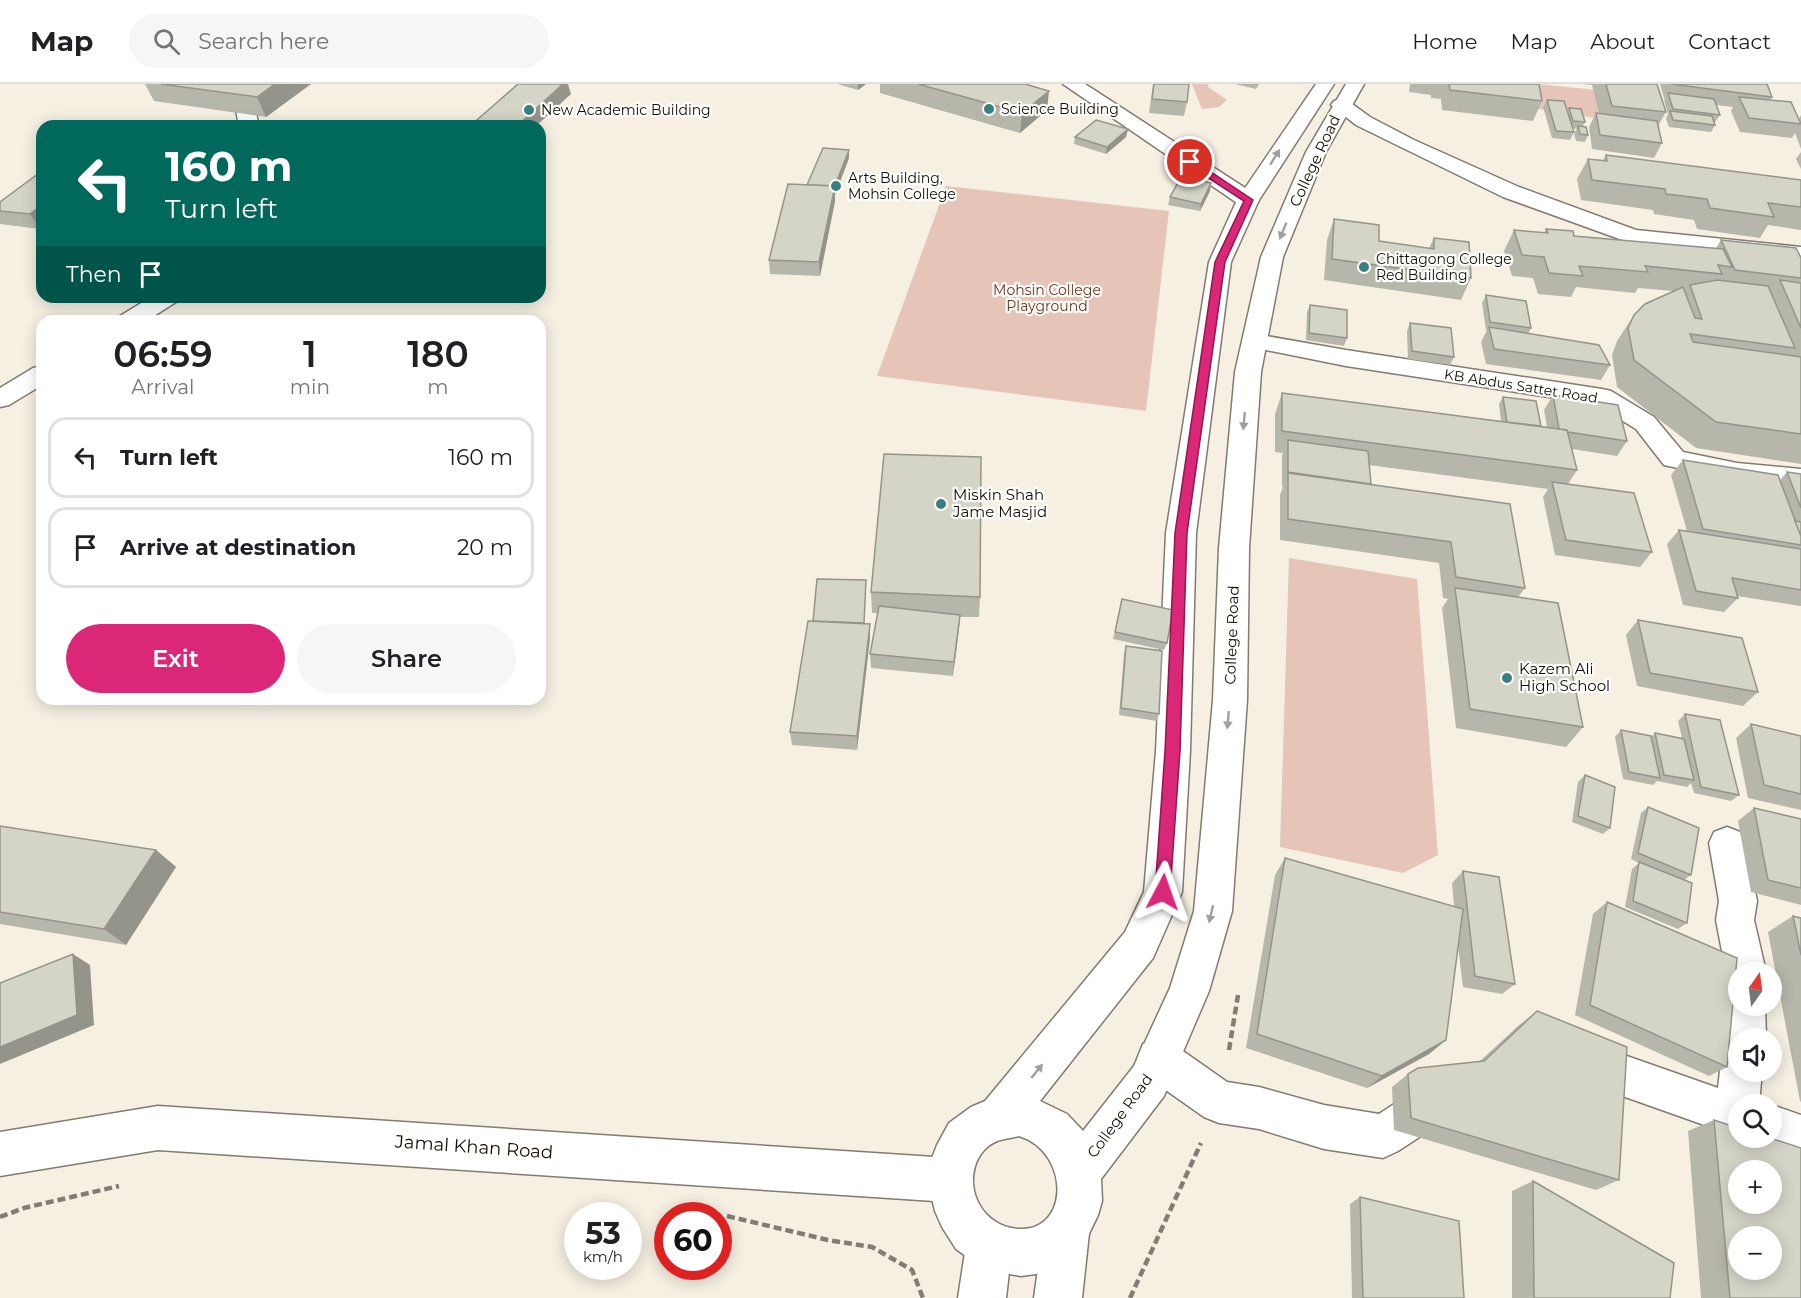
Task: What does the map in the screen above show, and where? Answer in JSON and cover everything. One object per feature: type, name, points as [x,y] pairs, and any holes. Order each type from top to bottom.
[{"type":"main road","points":[[240,84],[248,120]]},
{"type":"main road","points":[[1071,84],[1248,200]]},
{"type":"main road","points":[[1340,91],[1363,121],[1399,140],[1511,192],[1633,236],[1801,254]]},
{"type":"main road","name":"College Road","points":[[1000,1116],[1139,945],[1163,892],[1173,751],[1181,533],[1220,262],[1248,200],[1286,140],[1340,91]]},
{"type":"main road","name":"College Road","points":[[1079,1172],[1149,1081],[1189,991],[1213,911],[1230,700],[1234,548],[1248,372],[1272,257],[1340,91]]},
{"type":"main road","points":[[139,315],[158,303]]},
{"type":"main road","name":"KB Abdus Sattet Road","points":[[1255,341],[1346,358],[1602,397],[1645,423],[1674,459],[1737,472],[1801,479]]},
{"type":"main road","points":[[0,399],[36,378]]},
{"type":"main road","points":[[1727,843],[1738,901],[1736,920],[1744,962]]},
{"type":"main road","points":[[1549,1050],[1728,1112]]},
{"type":"main road","points":[[1158,1059],[1219,1102],[1259,1108],[1324,1126],[1383,1136],[1459,1085]]},
{"type":"main road","points":[[1058,1298],[1066,1233],[1076,1214],[1081,1194],[1079,1172],[1071,1151],[1057,1134],[1040,1121],[1019,1115],[1000,1116],[980,1123],[964,1137],[954,1157],[950,1180],[961,1218],[973,1234],[989,1246],[1010,1253],[1030,1252],[1050,1246],[1066,1233]]},
{"type":"main road","name":"Jamal Khan Road","points":[[0,1154],[158,1128],[651,1158],[950,1180]]},
{"type":"main road","points":[[1782,1130],[1801,1137]]},
{"type":"main road","points":[[982,1298],[989,1246]]},
{"type":"green space","points":[[1192,84],[1208,84],[1208,87],[1227,100],[1219,107],[1202,109]]},
{"type":"green space","points":[[1537,84],[1607,91],[1601,119],[1527,107]]},
{"type":"green space","name":"Mohsin College Playground","points":[[946,186],[1169,211],[1146,411],[877,376]]},
{"type":"green space","points":[[1289,558],[1417,579],[1438,855],[1403,873],[1280,847]]},
{"type":"building","points":[[161,84],[275,84],[257,97]]},
{"type":"building","points":[[518,84],[563,84],[524,120],[477,120]]},
{"type":"building","points":[[918,84],[1025,84],[1049,91],[1022,113]]},
{"type":"building","points":[[1154,84],[1189,84],[1187,102],[1152,99]]},
{"type":"building","points":[[1449,84],[1539,84],[1542,101],[1450,90]]},
{"type":"building","points":[[1606,84],[1657,84],[1666,112],[1612,106]]},
{"type":"building","points":[[1671,84],[1767,84],[1772,97]]},
{"type":"building","points":[[1668,93],[1714,99],[1720,115],[1673,109]]},
{"type":"building","points":[[1739,97],[1791,102],[1801,124],[1749,118]]},
{"type":"building","points":[[1547,100],[1564,101],[1574,132],[1556,131]]},
{"type":"building","points":[[1569,108],[1581,109],[1585,122],[1573,121]]},
{"type":"building","points":[[1670,111],[1712,116],[1715,125],[1673,120]]},
{"type":"building","points":[[1596,113],[1657,121],[1662,143],[1600,135]]},
{"type":"building","points":[[1096,120],[1128,129],[1107,147],[1075,137]]},
{"type":"building","points":[[1578,126],[1586,127],[1588,135],[1580,134]]},
{"type":"building","points":[[823,148],[849,150],[835,186],[807,185]]},
{"type":"building","points":[[1606,155],[1801,180],[1801,207],[1768,203],[1774,217],[1710,208],[1707,199],[1666,194],[1665,189],[1592,180],[1588,159],[1607,161]]},
{"type":"building","points":[[36,175],[36,210],[30,214],[0,211],[0,202]]},
{"type":"building","points":[[1181,177],[1211,183],[1201,204],[1170,197]]},
{"type":"building","points":[[788,184],[835,186],[819,262],[769,260]]},
{"type":"building","points":[[1334,219],[1379,225],[1379,241],[1434,249],[1434,238],[1469,242],[1471,278],[1332,259]]},
{"type":"building","points":[[1546,229],[1573,231],[1574,236],[1723,249],[1732,267],[1718,265],[1722,274],[1645,266],[1648,272],[1579,266],[1583,276],[1549,273],[1544,257],[1522,255],[1514,230],[1548,233]]},
{"type":"building","points":[[1721,240],[1796,248],[1801,258],[1801,278],[1735,270]]},
{"type":"building","points":[[1717,280],[1768,286],[1795,348],[1690,334],[1693,342],[1801,357],[1801,434],[1716,422],[1634,360],[1628,328],[1634,315],[1645,304],[1683,287],[1695,318],[1702,319],[1690,285]]},
{"type":"building","points":[[1780,280],[1801,283],[1801,328]]},
{"type":"building","points":[[1486,295],[1526,301],[1531,328],[1490,322]]},
{"type":"building","points":[[1310,305],[1347,310],[1347,338],[1309,333]]},
{"type":"building","points":[[1410,323],[1451,328],[1454,357],[1412,351]]},
{"type":"building","points":[[1489,327],[1599,345],[1610,365],[1494,349]]},
{"type":"building","points":[[1282,393],[1567,430],[1577,470],[1282,431]]},
{"type":"building","points":[[1553,395],[1618,405],[1627,441],[1559,429]]},
{"type":"building","points":[[1503,397],[1536,401],[1541,426],[1507,422]]},
{"type":"building","points":[[1288,440],[1368,451],[1371,484],[1288,472]]},
{"type":"building","points":[[884,454],[981,457],[980,597],[871,592]]},
{"type":"building","points":[[1683,460],[1778,475],[1801,536],[1801,545],[1703,529]]},
{"type":"building","points":[[1787,472],[1801,474],[1801,508]]},
{"type":"building","points":[[1288,473],[1510,504],[1525,588],[1456,577],[1451,542],[1288,519]]},
{"type":"building","points":[[1552,482],[1634,493],[1652,552],[1566,540]]},
{"type":"building","points":[[1795,521],[1801,522],[1801,536]]},
{"type":"building","points":[[1679,530],[1801,549],[1801,590],[1732,578],[1738,598],[1696,591]]},
{"type":"building","points":[[817,579],[866,580],[864,623],[813,621]]},
{"type":"building","points":[[1455,588],[1558,603],[1583,727],[1470,709]]},
{"type":"building","points":[[1122,599],[1173,610],[1167,643],[1115,632]]},
{"type":"building","points":[[879,606],[960,615],[954,662],[870,654]]},
{"type":"building","points":[[1638,620],[1742,638],[1758,692],[1650,673]]},
{"type":"building","points":[[808,621],[870,624],[857,736],[790,732]]},
{"type":"building","points":[[1126,646],[1162,651],[1159,714],[1121,708]]},
{"type":"building","points":[[1685,714],[1720,720],[1739,795],[1701,787]]},
{"type":"building","points":[[1751,724],[1801,736],[1801,794],[1764,785]]},
{"type":"building","points":[[1621,730],[1651,736],[1660,778],[1629,772]]},
{"type":"building","points":[[1655,733],[1684,739],[1694,780],[1664,775]]},
{"type":"building","points":[[1585,775],[1615,787],[1610,828],[1578,816]]},
{"type":"building","points":[[1648,807],[1699,828],[1691,875],[1638,853]]},
{"type":"building","points":[[1754,808],[1801,819],[1801,888],[1768,880]]},
{"type":"building","points":[[0,826],[156,850],[104,929],[0,912]]},
{"type":"building","points":[[1285,858],[1463,909],[1446,1040],[1382,1076],[1257,1034]]},
{"type":"building","points":[[1639,862],[1692,883],[1687,923],[1633,901]]},
{"type":"building","points":[[1463,871],[1499,877],[1515,984],[1475,976]]},
{"type":"building","points":[[1607,902],[1737,958],[1737,962],[1728,962],[1728,1016],[1732,1016],[1731,1028],[1728,1028],[1727,1067],[1590,1005]]},
{"type":"building","points":[[1793,916],[1801,918],[1801,955]]},
{"type":"building","points":[[73,954],[77,1015],[0,1047],[0,983]]},
{"type":"building","points":[[1537,1011],[1627,1047],[1619,1180],[1411,1118],[1408,1074],[1418,1068],[1484,1061]]},
{"type":"building","points":[[1714,1120],[1728,1125],[1728,1148],[1782,1148],[1782,1142],[1801,1148],[1801,1298],[1730,1298],[1728,1280],[1782,1280],[1782,1226],[1728,1226],[1728,1276]]},
{"type":"building","points":[[1533,1181],[1674,1263],[1670,1298],[1534,1298]]},
{"type":"building","points":[[1360,1197],[1459,1221],[1464,1298],[1363,1298]]},
{"type":"place","name":"Science Building","points":[[989,109]]},
{"type":"place","name":"New Academic Building","points":[[529,110]]},
{"type":"place","name":"Arts Building, Mohsin College","points":[[836,186]]},
{"type":"place","name":"Chittagong College Red Building","points":[[1364,267]]},
{"type":"place","name":"Miskin Shah Jame Masjid","points":[[941,504]]},
{"type":"place","name":"Kazem Ali High School","points":[[1507,678]]},
{"type":"route","points":[[1163,892],[1173,751],[1181,533],[1220,262],[1248,200],[1190,162]]}]
